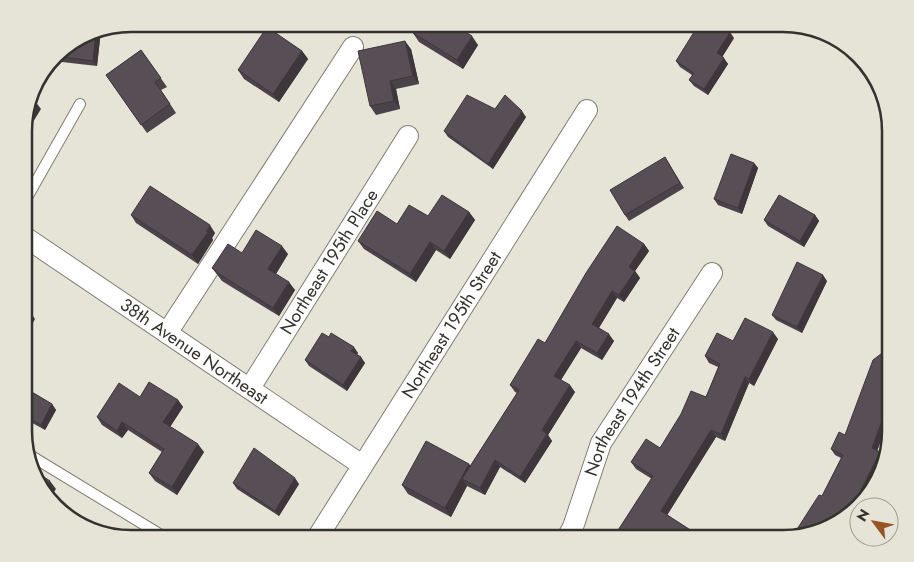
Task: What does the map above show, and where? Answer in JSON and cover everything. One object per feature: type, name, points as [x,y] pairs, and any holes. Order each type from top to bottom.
[{"type":"street","points":[[167,333],[353,47]]},
{"type":"street","name":"Northeast 195th Street","points":[[321,530],[587,110]]},
{"type":"street","name":"Northeast 195th Place","points":[[250,388],[408,136]]},
{"type":"street","name":"38th Avenue Northeast","points":[[32,242],[362,465]]},
{"type":"street","name":"Northeast 194th Street","points":[[572,529],[602,443],[712,273]]},
{"type":"lane","points":[[32,188],[80,104]]},
{"type":"lane","points":[[37,460],[153,530]]},
{"type":"building","points":[[466,32],[472,36],[457,60],[413,33]]},
{"type":"building","points":[[694,32],[730,32],[717,53],[724,58],[704,89],[689,80],[694,73],[676,61]]},
{"type":"building","points":[[263,33],[275,33],[302,51],[273,94],[238,70]]},
{"type":"building","points":[[95,40],[93,61],[66,57]]},
{"type":"building","points":[[405,41],[413,76],[390,81],[394,101],[370,106],[358,51]]},
{"type":"building","points":[[141,50],[161,78],[155,82],[170,104],[141,125],[106,75]]},
{"type":"building","points":[[467,95],[495,109],[505,95],[522,111],[488,164],[444,131]]},
{"type":"building","points":[[731,154],[754,163],[738,208],[714,199]]},
{"type":"building","points":[[665,157],[680,183],[625,215],[610,190]]},
{"type":"building","points":[[150,186],[210,225],[206,231],[208,232],[192,255],[131,215]]},
{"type":"building","points":[[442,195],[469,212],[444,251],[430,242],[410,274],[358,241],[377,211],[397,224],[409,205],[428,216]]},
{"type":"building","points":[[779,195],[815,215],[800,241],[764,220]]},
{"type":"building","points":[[617,226],[644,244],[629,267],[635,271],[619,295],[612,291],[592,324],[609,334],[597,353],[576,341],[554,376],[570,385],[542,430],[547,434],[520,477],[495,460],[480,488],[462,479],[519,390],[510,385],[538,339],[545,343],[586,273]]},
{"type":"building","points":[[256,230],[282,246],[268,269],[289,282],[273,308],[212,268],[228,244],[242,253]]},
{"type":"building","points":[[797,262],[823,275],[797,327],[772,315]]},
{"type":"building","points":[[745,318],[773,332],[749,379],[745,377],[721,434],[711,430],[661,511],[689,529],[619,529],[653,476],[631,462],[646,439],[660,448],[681,414],[691,391],[706,397],[720,364],[705,356],[717,333],[733,341]]},
{"type":"building","points":[[322,333],[329,337],[331,333],[354,347],[351,351],[361,357],[343,385],[305,360]]},
{"type":"building","points":[[881,354],[881,424],[872,448],[879,452],[878,457],[860,492],[855,497],[849,497],[849,503],[843,509],[820,522],[798,528],[819,495],[822,496],[843,455],[831,449],[839,432],[845,435],[873,360]]},
{"type":"building","points":[[149,382],[178,400],[163,422],[198,444],[172,487],[149,473],[164,449],[122,422],[117,431],[97,417],[119,383],[140,397]]},
{"type":"building","points":[[32,392],[52,404],[41,425],[32,420]]},
{"type":"building","points":[[426,441],[469,464],[445,508],[402,485]]},
{"type":"building","points":[[254,448],[295,478],[275,511],[233,483]]}]
